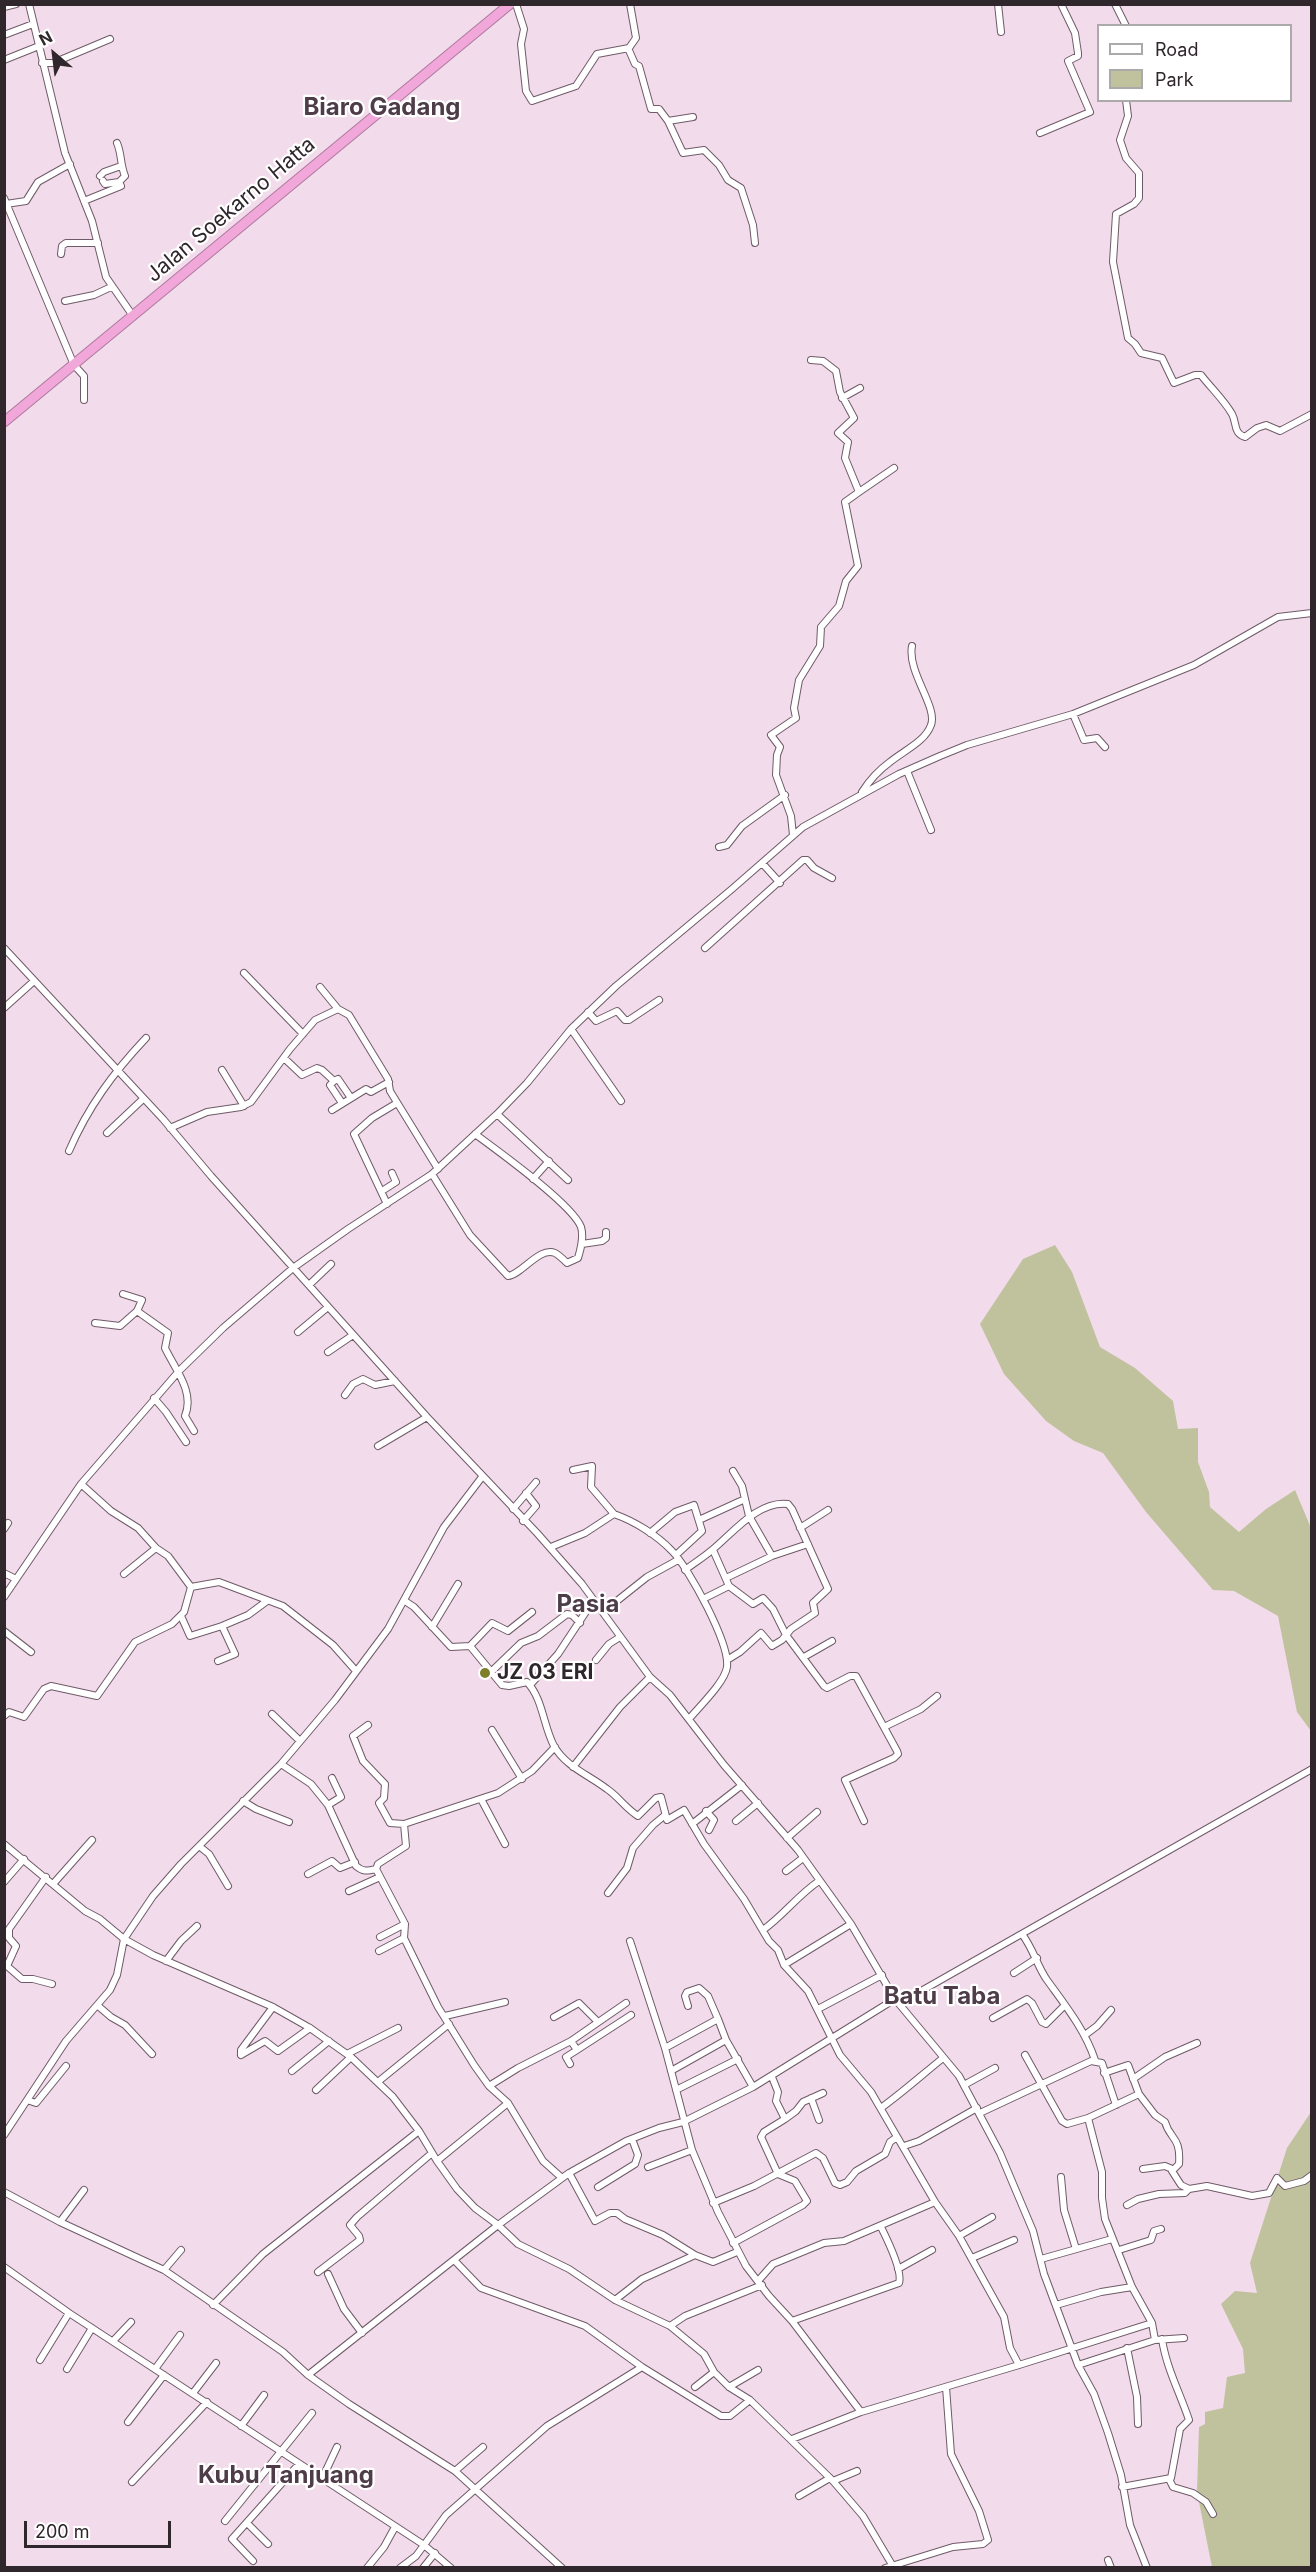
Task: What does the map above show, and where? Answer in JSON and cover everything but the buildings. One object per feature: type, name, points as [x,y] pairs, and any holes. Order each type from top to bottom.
[{"type":"highway","name":"Jalan Soekarno Hatta","points":[[4,422],[510,4]]},
{"type":"street","points":[[4,7],[16,4]]},
{"type":"street","points":[[29,4],[42,63],[70,164],[98,243],[106,277],[133,316]]},
{"type":"street","points":[[516,4],[524,29],[521,40],[526,91],[532,102],[576,86],[597,54],[628,48],[636,38],[630,4]]},
{"type":"street","points":[[998,4],[1001,32]]},
{"type":"street","points":[[1040,133],[1090,112],[1068,61],[1078,56],[1078,53],[1075,33],[1060,4]]},
{"type":"street","points":[[1115,4],[1125,24]]},
{"type":"street","points":[[4,35],[33,24]]},
{"type":"street","points":[[42,63],[53,63],[110,39]]},
{"type":"street","points":[[4,60],[39,46]]},
{"type":"street","points":[[628,48],[635,64],[639,66],[651,109],[659,109],[668,121],[684,153],[704,149],[721,167],[727,179],[741,188],[753,225],[755,243]]},
{"type":"street","points":[[1126,102],[1128,116],[1120,140],[1126,158],[1139,173],[1139,198],[1134,204],[1116,214],[1113,262],[1128,338],[1141,354],[1162,358],[1174,383],[1201,375],[1231,412],[1236,430],[1241,437],[1266,425],[1280,431],[1311,414]]},
{"type":"street","points":[[668,121],[689,117]]},
{"type":"street","points":[[117,143],[123,157],[121,166],[125,176],[119,182],[105,184],[101,179],[104,172],[121,166]]},
{"type":"street","points":[[70,164],[38,182],[26,201],[5,201],[74,365],[84,376],[84,400]]},
{"type":"street","points":[[84,201],[118,189],[121,186],[119,182]]},
{"type":"street","points":[[61,254],[62,246],[66,243],[98,243]]},
{"type":"street","points":[[65,301],[94,295],[111,287]]},
{"type":"street","points":[[811,360],[823,361],[833,368],[854,418],[838,433],[848,442],[845,458],[859,492]]},
{"type":"street","points":[[845,397],[860,388]]},
{"type":"street","points":[[793,835],[791,816],[776,772],[780,747],[771,735],[796,718],[794,708],[799,680],[820,646],[821,627],[839,606],[846,581],[858,566],[845,502],[894,468]]},
{"type":"street","points":[[4,1597],[81,1484],[179,1371],[253,1300],[293,1268],[432,1174],[527,1083],[571,1029],[588,1012],[793,835],[813,820],[906,771],[960,748],[1073,714],[1194,665],[1278,617],[1311,613]]},
{"type":"street","points":[[860,795],[884,767],[916,743],[931,726],[933,718],[913,668],[912,646]]},
{"type":"street","points":[[1073,714],[1084,740],[1097,738],[1105,747]]},
{"type":"street","points":[[906,771],[931,830]]},
{"type":"street","points":[[718,847],[727,845],[742,826],[785,795]]},
{"type":"street","points":[[705,948],[805,859],[814,868],[832,878]]},
{"type":"street","points":[[762,863],[780,883]]},
{"type":"street","points":[[5,951],[171,1128],[211,1176],[427,1417],[551,1547],[582,1584],[650,1677],[670,1695],[804,1858],[851,1924],[898,2001],[964,2085],[1014,2183],[1078,2365],[1094,2394],[1121,2475],[1130,2525],[1145,2567]]},
{"type":"street","points":[[244,974],[303,1034]]},
{"type":"street","points":[[4,1008],[34,981]]},
{"type":"street","points":[[320,987],[338,1009],[349,1015],[389,1082],[390,1091],[438,1168]]},
{"type":"street","points":[[588,1012],[596,1022],[617,1011],[625,1020],[628,1020],[659,1000]]},
{"type":"street","points":[[171,1128],[207,1112],[244,1106],[254,1099],[303,1034],[320,1017],[338,1009]]},
{"type":"street","points":[[571,1029],[621,1101]]},
{"type":"street","points":[[69,1150],[86,1115],[116,1069],[146,1038]]},
{"type":"street","points":[[284,1058],[302,1075],[314,1068],[319,1069],[334,1081]]},
{"type":"street","points":[[222,1070],[244,1106]]},
{"type":"street","points":[[342,1103],[330,1085],[334,1081],[338,1079],[351,1098]]},
{"type":"street","points":[[332,1110],[366,1089],[371,1092],[389,1082]]},
{"type":"street","points":[[107,1133],[143,1099]]},
{"type":"street","points":[[387,1204],[354,1134],[372,1118],[397,1103]]},
{"type":"street","points":[[497,1114],[567,1180]]},
{"type":"street","points":[[432,1174],[470,1235],[509,1277],[532,1260],[551,1252],[567,1263],[577,1259],[582,1244],[582,1232],[577,1219],[533,1179],[475,1134]]},
{"type":"street","points":[[533,1179],[549,1161]]},
{"type":"street","points":[[381,1191],[397,1181],[392,1173]]},
{"type":"street","points":[[582,1244],[602,1241],[606,1238],[606,1232]]},
{"type":"street","points":[[309,1285],[331,1264]]},
{"type":"street","points":[[95,1323],[122,1325],[137,1311],[142,1300],[123,1294]]},
{"type":"street","points":[[298,1332],[328,1306]]},
{"type":"street","points":[[137,1311],[168,1333],[165,1348],[179,1371],[189,1406],[185,1416],[194,1431]]},
{"type":"street","points":[[328,1352],[353,1335]]},
{"type":"street","points":[[345,1395],[351,1385],[363,1379],[375,1385],[395,1381]]},
{"type":"street","points":[[154,1398],[186,1442]]},
{"type":"street","points":[[378,1446],[427,1417]]},
{"type":"street","points":[[573,1470],[592,1466],[591,1488],[614,1514],[650,1533],[677,1557],[703,1599],[728,1660],[727,1670],[689,1719]]},
{"type":"street","points":[[734,1471],[742,1486],[749,1516],[772,1556]]},
{"type":"street","points":[[4,2135],[66,2041],[114,1983],[124,1940],[167,1879],[281,1764],[356,1671],[388,1629],[444,1527],[482,1477]]},
{"type":"street","points":[[513,1509],[536,1482]]},
{"type":"street","points":[[4,1716],[9,1712],[24,1717],[44,1689],[51,1686],[97,1696],[135,1642],[172,1624],[186,1608],[190,1587],[172,1561],[156,1548],[138,1528],[115,1515],[81,1484]]},
{"type":"street","points":[[524,1521],[536,1506],[526,1494]]},
{"type":"street","points":[[699,1520],[745,1499]]},
{"type":"street","points":[[685,1570],[713,1550],[749,1516],[785,1503],[792,1509],[828,1589],[813,1603],[815,1613],[791,1629],[772,1646],[761,1633],[728,1660]]},
{"type":"street","points":[[603,1612],[647,1577],[677,1557],[688,1542],[701,1534],[695,1507],[689,1505],[675,1512],[650,1533]]},
{"type":"street","points":[[800,1528],[828,1510]]},
{"type":"street","points":[[551,1547],[585,1533],[614,1514]]},
{"type":"street","points":[[726,1578],[772,1556],[808,1544]]},
{"type":"street","points":[[124,1574],[156,1548]]},
{"type":"street","points":[[713,1550],[729,1586],[753,1604],[763,1598],[773,1609],[786,1635],[827,1688],[850,1676],[856,1676],[897,1751],[897,1756],[845,1780],[864,1821]]},
{"type":"street","points":[[4,1574],[16,1580]]},
{"type":"street","points":[[190,1587],[219,1582],[286,1608],[333,1645],[356,1671]]},
{"type":"street","points":[[432,1627],[458,1584]]},
{"type":"street","points":[[703,1599],[729,1586]]},
{"type":"street","points":[[181,1616],[190,1636],[248,1615],[267,1601]]},
{"type":"street","points":[[405,1601],[451,1647],[470,1646],[492,1623],[508,1631],[532,1612]]},
{"type":"street","points":[[530,1685],[558,1654],[563,1643],[593,1601]]},
{"type":"street","points":[[492,1671],[521,1643],[538,1636],[567,1614],[572,1615],[579,1623]]},
{"type":"street","points":[[218,1661],[235,1654],[222,1626]]},
{"type":"street","points":[[4,1631],[31,1652]]},
{"type":"street","points":[[596,1660],[603,1650],[620,1637]]},
{"type":"street","points":[[804,1657],[832,1641]]},
{"type":"street","points":[[470,1646],[505,1686],[524,1681],[530,1685],[540,1704],[555,1747],[573,1767],[609,1790],[625,1808],[638,1816],[656,1798],[661,1797],[664,1816],[669,1820],[684,1810],[778,1950],[784,1965],[808,1991],[840,2055],[880,2108],[935,2202],[959,2236],[1004,2317],[1010,2348],[1019,2365]]},
{"type":"street","points":[[573,1767],[620,1707],[650,1677]]},
{"type":"street","points":[[884,1727],[921,1709],[937,1696]]},
{"type":"street","points":[[272,1714],[300,1741]]},
{"type":"street","points":[[368,1725],[352,1736],[363,1761],[386,1784],[384,1798],[379,1803],[390,1823],[404,1824],[498,1793],[522,1779],[538,1766],[555,1747]]},
{"type":"street","points":[[492,1730],[522,1779]]},
{"type":"street","points":[[281,1764],[311,1784],[328,1805],[361,1871],[376,1869]]},
{"type":"street","points":[[308,2375],[498,2225],[569,2173],[595,2157],[658,2128],[683,2122],[772,2077],[832,2037],[1022,1934],[1311,1769]]},
{"type":"street","points":[[328,1805],[341,1797],[332,1778]]},
{"type":"street","points":[[692,1824],[742,1785]]},
{"type":"street","points":[[481,1799],[505,1844]]},
{"type":"street","points":[[243,1801],[256,1809],[289,1822]]},
{"type":"street","points":[[736,1821],[758,1803]]},
{"type":"street","points":[[706,1811],[714,1820],[709,1830]]},
{"type":"street","points":[[787,1838],[817,1812]]},
{"type":"street","points":[[608,1893],[627,1868],[633,1848],[664,1816]]},
{"type":"street","points":[[376,1869],[378,1864],[406,1846],[404,1824]]},
{"type":"street","points":[[53,1884],[92,1840]]},
{"type":"street","points":[[4,1844],[124,1940],[166,1961],[273,2007],[310,2028],[349,2056],[379,2081],[420,2131],[437,2161],[457,2189],[475,2208],[518,2244],[569,2269],[615,2300],[670,2326],[704,2354],[714,2372],[729,2387],[750,2400],[832,2479],[863,2516],[893,2566]]},
{"type":"street","points":[[199,1846],[209,1854],[228,1886]]},
{"type":"street","points":[[786,1871],[804,1858]]},
{"type":"street","points":[[4,1882],[24,1859]]},
{"type":"street","points":[[308,1874],[332,1861],[340,1868],[355,1862]]},
{"type":"street","points":[[376,1869],[405,1924],[404,1938],[448,2024],[489,2086],[508,2103],[537,2152],[562,2178]]},
{"type":"street","points":[[46,1877],[6,1932],[16,1946],[8,1966],[22,1979],[33,1979],[52,1984]]},
{"type":"street","points":[[349,1891],[380,1877]]},
{"type":"street","points":[[764,1930],[779,1919],[799,1896],[819,1881]]},
{"type":"street","points":[[380,1937],[405,1924]]},
{"type":"street","points":[[784,1965],[851,1924]]},
{"type":"street","points":[[166,1961],[181,1941],[197,1926]]},
{"type":"street","points":[[1022,1934],[1037,1958],[1045,1977],[1084,2035],[1095,2060]]},
{"type":"street","points":[[379,1951],[404,1938]]},
{"type":"street","points":[[630,1941],[665,2048],[692,2150],[713,2203],[737,2252],[861,2412]]},
{"type":"street","points":[[1014,1973],[1037,1958]]},
{"type":"street","points":[[818,2009],[882,1975]]},
{"type":"street","points":[[688,2006],[687,1992],[699,1988],[708,1996],[717,2013],[726,2040],[753,2087]]},
{"type":"street","points":[[993,2018],[1027,1999],[1032,2003],[1042,2022],[1046,2024],[1065,2006]]},
{"type":"street","points":[[445,2016],[505,2002]]},
{"type":"street","points":[[554,2017],[579,2003],[598,2022]]},
{"type":"street","points":[[489,2086],[518,2067],[571,2041],[626,2003]]},
{"type":"street","points":[[97,2005],[125,2025],[152,2054]]},
{"type":"street","points":[[273,2007],[241,2050],[241,2055],[265,2041],[278,2051],[310,2028]]},
{"type":"street","points":[[1084,2035],[1097,2026],[1111,2010]]},
{"type":"street","points":[[570,2064],[566,2057],[631,2015]]},
{"type":"street","points":[[665,2048],[718,2019]]},
{"type":"street","points":[[379,2081],[448,2024]]},
{"type":"street","points":[[316,2091],[349,2056],[398,2028]]},
{"type":"street","points":[[671,2071],[726,2040]]},
{"type":"street","points":[[292,2071],[329,2041]]},
{"type":"street","points":[[571,2041],[578,2050]]},
{"type":"street","points":[[1133,2079],[1170,2054],[1197,2043]]},
{"type":"street","points":[[1025,2055],[1062,2121],[1067,2124],[1088,2118],[1139,2094]]},
{"type":"street","points":[[880,2108],[909,2088],[914,2080],[943,2058]]},
{"type":"street","points":[[675,2090],[738,2059]]},
{"type":"street","points":[[904,2146],[1095,2060],[1102,2063],[1116,2105]]},
{"type":"street","points":[[1104,2073],[1127,2065],[1139,2094],[1155,2115],[1165,2122],[1166,2129],[1175,2138],[1179,2147],[1179,2164],[1172,2169]]},
{"type":"street","points":[[27,2100],[36,2103],[66,2066]]},
{"type":"street","points":[[964,2085],[995,2067]]},
{"type":"street","points":[[772,2077],[777,2089],[776,2101],[785,2119]]},
{"type":"street","points":[[734,2243],[807,2201],[795,2181],[778,2174],[761,2137],[764,2132],[796,2111],[803,2102],[823,2092]]},
{"type":"street","points":[[811,2098],[819,2120]]},
{"type":"street","points":[[437,2161],[508,2103]]},
{"type":"street","points":[[1088,2118],[1102,2172],[1102,2198],[1112,2239],[1119,2250],[1132,2287],[1159,2339],[1165,2360],[1173,2374],[1190,2420],[1180,2429],[1172,2476],[1169,2479],[1122,2487]]},
{"type":"street","points":[[213,2305],[263,2254],[420,2131]]},
{"type":"street","points":[[713,2203],[754,2187],[818,2153],[823,2158],[835,2183],[840,2185],[847,2182],[856,2171],[885,2154],[890,2142],[897,2137]]},
{"type":"street","points":[[598,2187],[635,2164],[638,2155],[632,2139]]},
{"type":"street","points":[[648,2168],[692,2150]]},
{"type":"street","points":[[318,2272],[360,2240],[350,2225],[357,2217],[432,2153]]},
{"type":"street","points":[[1143,2169],[1165,2166],[1172,2169],[1181,2185],[1189,2189]]},
{"type":"street","points":[[569,2173],[595,2221],[615,2212],[625,2219],[663,2235],[695,2255],[713,2262],[737,2252]]},
{"type":"street","points":[[1126,2205],[1138,2199],[1185,2193],[1189,2189],[1207,2186],[1252,2196],[1269,2193],[1277,2178],[1285,2186],[1304,2181],[1311,2175]]},
{"type":"street","points":[[1061,2177],[1064,2210],[1076,2249]]},
{"type":"street","points":[[60,2222],[84,2190]]},
{"type":"street","points":[[4,2192],[60,2222],[164,2270],[283,2352],[308,2375],[349,2404],[455,2471],[562,2568]]},
{"type":"street","points":[[670,2326],[685,2316],[760,2283],[773,2264],[824,2243],[844,2241],[881,2227],[935,2202]]},
{"type":"street","points":[[959,2236],[992,2217]]},
{"type":"street","points":[[792,2321],[899,2283],[898,2269],[881,2227]]},
{"type":"street","points":[[1119,2250],[1150,2241],[1153,2239],[1154,2231],[1161,2229]]},
{"type":"street","points":[[1041,2259],[1112,2239]]},
{"type":"street","points":[[972,2259],[1014,2240]]},
{"type":"street","points":[[164,2270],[181,2250]]},
{"type":"street","points":[[898,2269],[932,2250]]},
{"type":"street","points":[[615,2300],[642,2279],[695,2255]]},
{"type":"street","points":[[454,2260],[480,2288],[585,2326],[642,2367],[725,2417],[750,2400]]},
{"type":"street","points":[[4,2267],[69,2313],[424,2545],[450,2568]]},
{"type":"street","points":[[328,2274],[344,2309],[362,2333]]},
{"type":"street","points":[[1056,2305],[1101,2292],[1132,2287]]},
{"type":"street","points":[[40,2360],[69,2313]]},
{"type":"street","points":[[113,2342],[131,2322]]},
{"type":"street","points":[[792,2439],[861,2412],[1152,2323]]},
{"type":"street","points":[[67,2369],[92,2328]]},
{"type":"street","points":[[155,2369],[180,2335]]},
{"type":"street","points":[[1078,2365],[1159,2339],[1184,2338]]},
{"type":"street","points":[[1127,2348],[1137,2397],[1138,2424]]},
{"type":"street","points":[[193,2393],[216,2363]]},
{"type":"street","points":[[400,2568],[416,2556],[446,2515],[547,2426],[642,2367]]},
{"type":"street","points":[[729,2387],[758,2370]]},
{"type":"street","points":[[695,2387],[714,2372]]},
{"type":"street","points":[[128,2422],[164,2375]]},
{"type":"street","points":[[885,2568],[953,2547],[983,2544],[988,2540],[979,2511],[951,2454],[946,2387]]},
{"type":"street","points":[[242,2426],[264,2395]]},
{"type":"street","points":[[132,2482],[207,2402]]},
{"type":"street","points":[[225,2521],[312,2413]]},
{"type":"street","points":[[455,2471],[483,2446]]},
{"type":"street","points":[[322,2479],[337,2447]]},
{"type":"street","points":[[253,2561],[232,2539],[299,2464]]},
{"type":"street","points":[[799,2496],[832,2479],[857,2471]]},
{"type":"street","points":[[1169,2479],[1173,2487],[1189,2490],[1204,2501],[1213,2514]]},
{"type":"street","points":[[247,2523],[268,2544]]},
{"type":"street","points":[[367,2568],[384,2547],[395,2527]]},
{"type":"street","points":[[423,2568],[435,2553]]},
{"type":"street","points":[[1108,2560],[1111,2568]]},
{"type":"green space","points":[[1055,1245],[1072,1272],[1100,1347],[1135,1368],[1173,1401],[1178,1429],[1198,1428],[1198,1462],[1209,1492],[1210,1507],[1239,1532],[1266,1509],[1295,1490],[1311,1528],[1311,1731],[1297,1712],[1278,1616],[1234,1591],[1213,1590],[1146,1512],[1103,1453],[1074,1441],[1046,1421],[1004,1374],[980,1324],[1023,1259]]},
{"type":"green space","points":[[1311,2112],[1311,2567],[1212,2567],[1197,2492],[1199,2427],[1205,2424],[1205,2412],[1223,2408],[1227,2377],[1245,2373],[1243,2349],[1221,2304],[1235,2291],[1257,2293],[1250,2263],[1287,2148]]},
{"type":"place","name":"JZ 03 ERI","points":[[485,1673]]},
{"type":"district","name":"Biaro Gadang","points":[[382,108]]},
{"type":"district","name":"Pasia","points":[[588,1605]]},
{"type":"district","name":"Batu Taba","points":[[942,1997]]},
{"type":"district","name":"Kubu Tanjuang","points":[[286,2476]]}]
